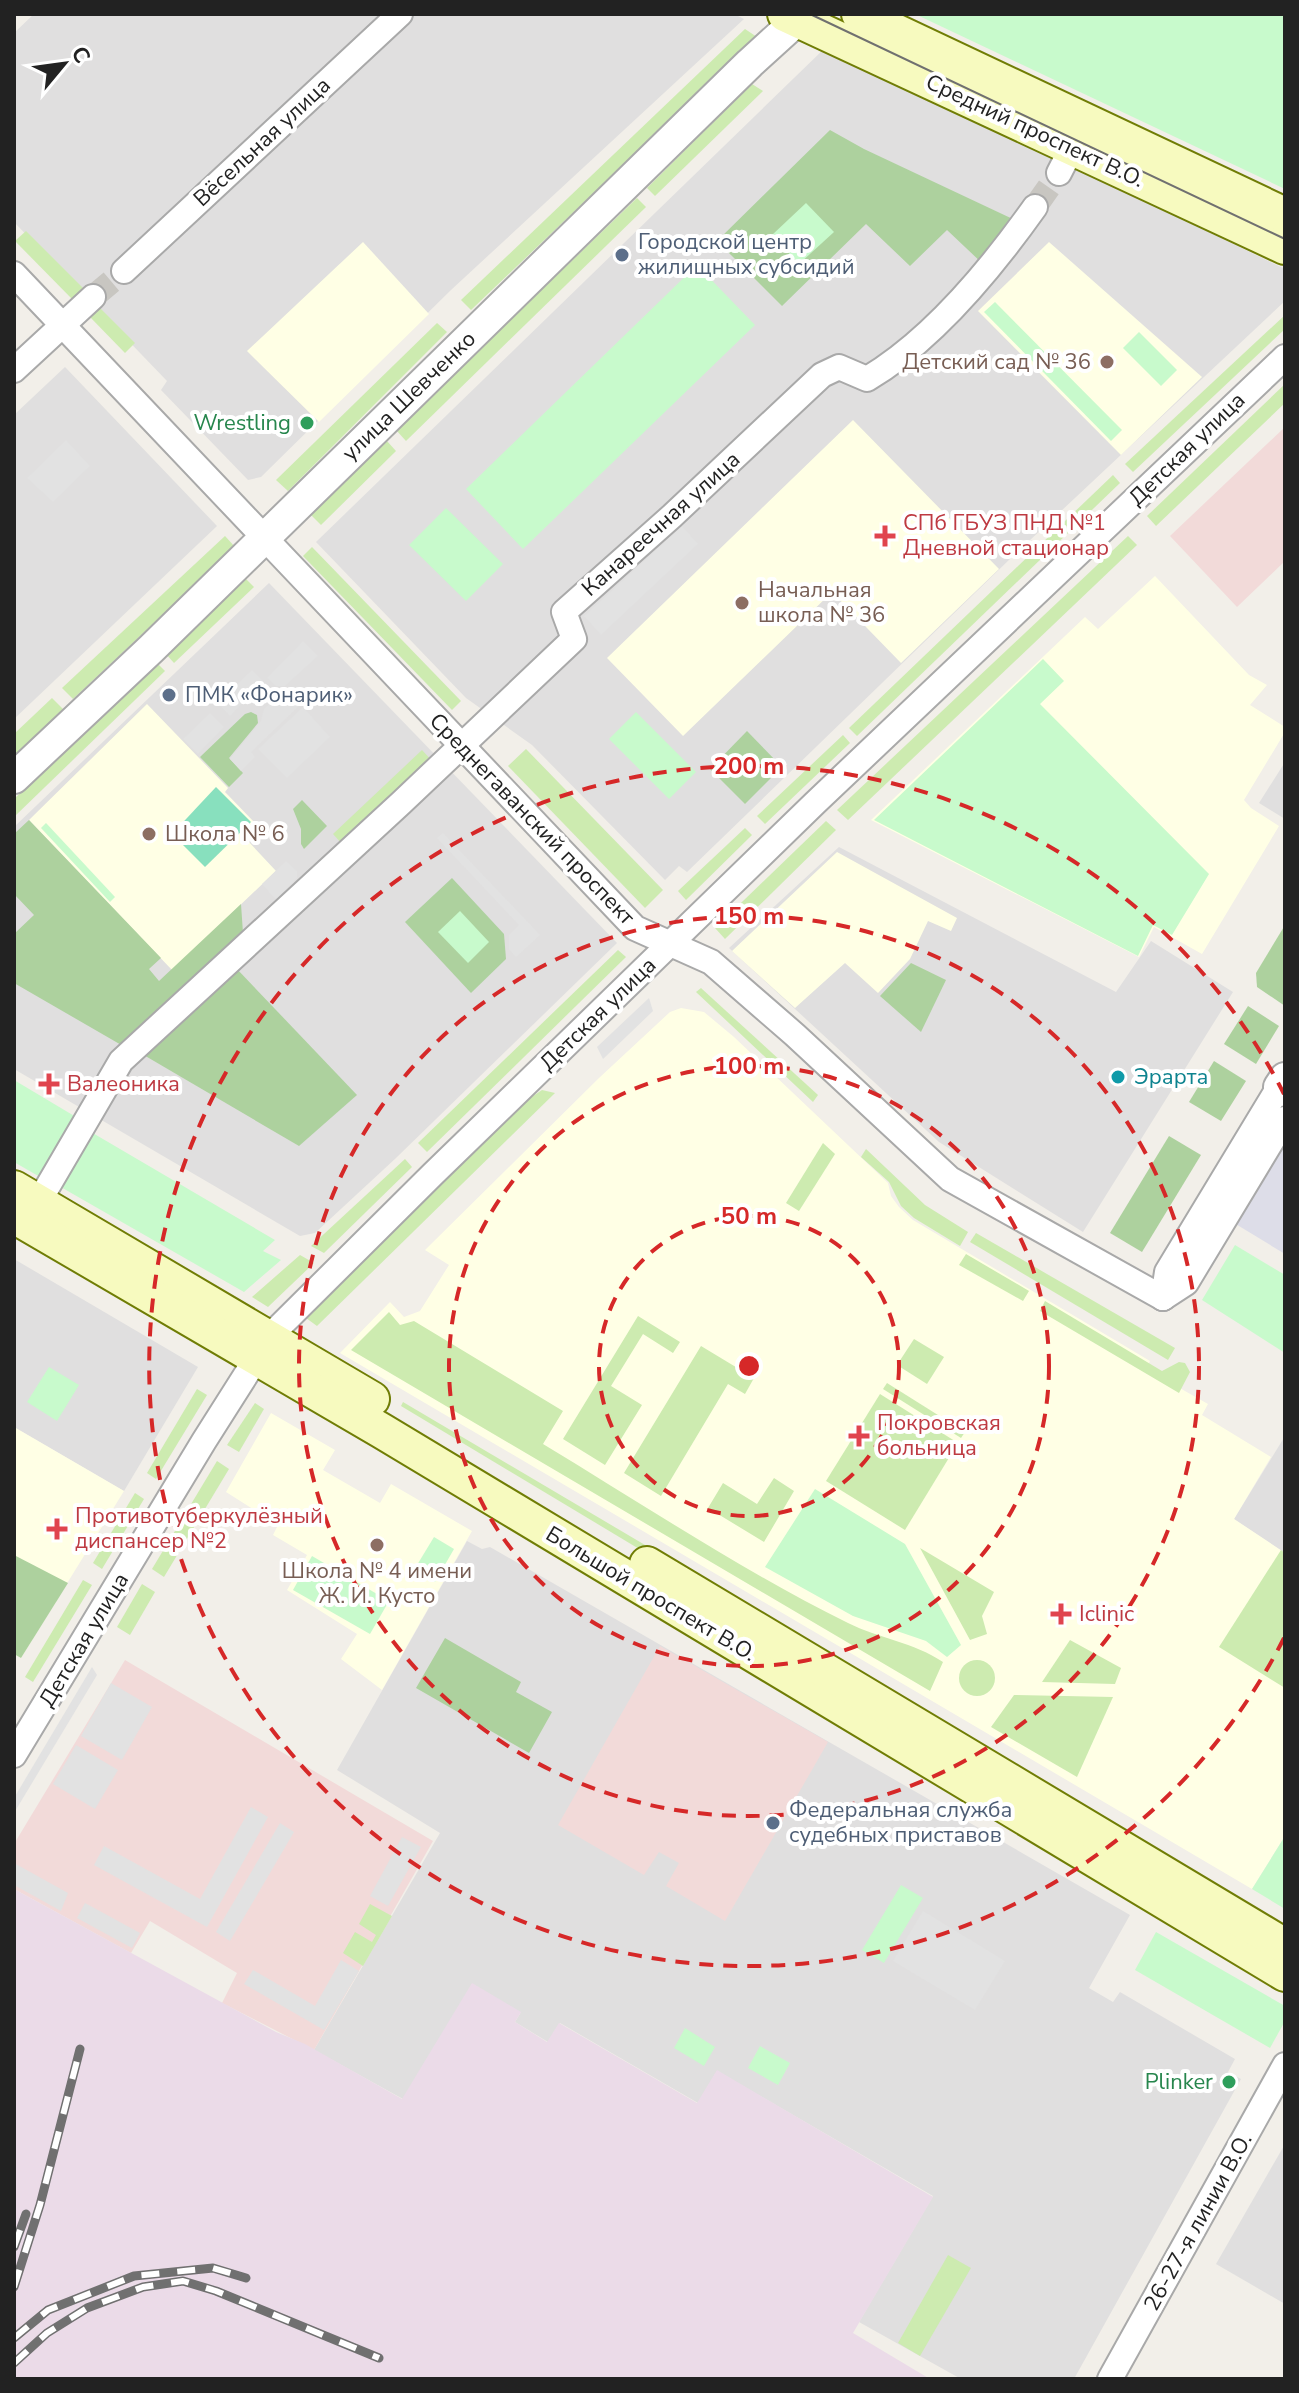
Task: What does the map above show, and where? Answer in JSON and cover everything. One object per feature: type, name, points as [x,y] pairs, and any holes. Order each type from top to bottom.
[{"type":"main road","name":"Средний проспект В.О.","points":[[859,14],[1072,147],[1285,215]]},
{"type":"main road","name":"Средний проспект В.О.","points":[[795,16],[1285,247]]},
{"type":"main road","name":"Большой проспект В.О.","points":[[22,1202],[262,1351],[1285,1946]]},
{"type":"main road","name":"Большой проспект В.О.","points":[[262,1351],[382,1431],[876,1731],[1285,1974]]},
{"type":"street","name":"Вёсельная улица","points":[[124,271],[400,14]]},
{"type":"street","name":"улица Шевченко","points":[[14,778],[264,538],[795,16]]},
{"type":"street","name":"Канареечная улица","points":[[22,1202],[121,1061],[574,639],[564,612],[822,375],[839,367],[867,379],[891,363],[949,311],[992,266],[1035,207]]},
{"type":"street","name":"Среднегаванский проспект","points":[[14,274],[635,928],[711,962],[795,1035],[950,1179],[1163,1298]]},
{"type":"street","points":[[14,370],[93,297]]},
{"type":"street","name":"Детская улица","points":[[14,1755],[262,1351],[335,1270],[826,792],[1285,357]]},
{"type":"street","points":[[1163,1298],[1167,1272],[1283,1085]]},
{"type":"street","points":[[1163,1298],[1186,1283],[1285,1119]]},
{"type":"street","name":"26-27-я линии В.О.","points":[[1110,2379],[1285,2065]]},
{"type":"shaded area","points":[[34,14],[734,14],[744,19],[451,290],[261,477],[248,480],[161,390],[167,381],[14,222],[14,33]]},
{"type":"shaded area","points":[[826,47],[1285,269],[1285,301],[1011,558],[687,872],[679,866],[665,880],[532,745],[466,698],[316,542]]},
{"type":"shaded area","points":[[363,242],[429,314],[319,422],[247,351]]},
{"type":"shaded area","name":"Детский сад № 36","points":[[1049,242],[1202,377],[1121,455],[978,311]]},
{"type":"shaded area","points":[[65,367],[217,526],[14,719],[14,415]]},
{"type":"shaded area","points":[[853,420],[999,569],[901,663],[832,592],[683,736],[607,658]]},
{"type":"shaded area","points":[[1285,427],[1285,561],[1237,607],[1170,536]]},
{"type":"shaded area","points":[[66,440],[90,466],[53,502],[27,478]]},
{"type":"shaded area","points":[[682,526],[698,544],[601,635],[584,616]]},
{"type":"shaded area","points":[[1155,576],[1249,675],[1267,685],[1250,705],[1285,727],[1285,732],[1244,800],[1279,826],[1202,954],[1154,927],[1139,957],[871,820],[1085,617],[1098,629]]},
{"type":"shaded area","points":[[269,583],[617,943],[315,1233],[300,1236],[14,1069],[14,827]]},
{"type":"shaded area","points":[[303,641],[318,656],[285,686],[276,686],[267,678]]},
{"type":"shaded area","points":[[252,670],[263,681],[230,716],[218,703]]},
{"type":"shaded area","points":[[286,688],[301,704],[251,752],[255,757],[241,771],[230,759],[261,721],[264,709]]},
{"type":"shaded area","name":"Школа № 6","points":[[147,704],[228,788],[225,792],[257,825],[260,823],[264,827],[248,841],[276,871],[172,970],[29,820]]},
{"type":"shaded area","points":[[303,707],[330,737],[287,778],[258,749]]},
{"type":"shaded area","points":[[210,713],[224,727],[198,754],[183,739]]},
{"type":"shaded area","points":[[1285,762],[1285,819],[1259,803]]},
{"type":"shaded area","points":[[443,833],[540,935],[516,957],[509,949],[509,935],[519,925],[437,838]]},
{"type":"shaded area","points":[[839,847],[1116,992],[1151,941],[1233,992],[1083,1232],[939,1142],[729,948]]},
{"type":"shaded area","points":[[837,852],[957,918],[951,931],[928,921],[910,959],[878,993],[845,963],[795,1008],[732,951]]},
{"type":"shaded area","points":[[286,861],[297,871],[297,878],[276,900],[262,884]]},
{"type":"shaded area","points":[[649,998],[653,1011],[603,1059],[597,1047]]},
{"type":"shaded area","name":"Покровская больница","points":[[681,1008],[704,1012],[734,1037],[888,1183],[891,1196],[913,1220],[1150,1361],[1146,1369],[1208,1404],[1202,1415],[1271,1457],[1234,1519],[1285,1553],[1285,1836],[1252,1889],[340,1353],[390,1302],[404,1317],[420,1311],[449,1265],[425,1250],[599,1078],[670,1012]]},
{"type":"shaded area","points":[[1285,1137],[1285,1254],[1234,1223]]},
{"type":"shaded area","points":[[14,1259],[198,1367],[124,1491],[14,1427]]},
{"type":"shaded area","name":"Школа № 4 имени Ж. И. Кусто","points":[[271,1413],[335,1450],[323,1470],[380,1503],[391,1484],[472,1531],[382,1690],[341,1659],[357,1634],[287,1590],[307,1555],[273,1535],[278,1525],[226,1492]]},
{"type":"shaded area","name":"Противотуберкулёзный диспансер №2","points":[[14,1427],[124,1491],[21,1658],[14,1654]]},
{"type":"shaded area","points":[[1285,1436],[1285,1553],[1234,1519]]},
{"type":"shaded area","points":[[467,1541],[482,1549],[490,1547],[1130,1915],[1089,1988],[1113,2002],[1120,1992],[1235,2059],[1228,2072],[1241,2079],[1074,2379],[961,2379],[859,2322],[933,2196],[717,2071],[698,2103],[560,2023],[548,2042],[515,2022],[521,2012],[403,2099],[314,2050],[440,1833],[337,1770]]},
{"type":"shaded area","points":[[660,1646],[828,1742],[725,1921],[666,1886],[679,1863],[659,1852],[644,1875],[558,1825]]},
{"type":"shaded area","points":[[125,1660],[433,1841],[314,2050],[222,2003],[237,1973],[150,1921],[131,1953],[14,1889],[14,1844]]},
{"type":"shaded area","points":[[92,1667],[97,1675],[14,1813],[14,1798]]},
{"type":"shaded area","points":[[111,1683],[152,1707],[122,1760],[81,1736]]},
{"type":"shaded area","points":[[76,1745],[118,1770],[95,1809],[53,1784]]},
{"type":"shaded area","points":[[251,1807],[268,1817],[207,1927],[94,1865],[104,1846],[200,1899]]},
{"type":"shaded area","points":[[280,1823],[294,1832],[230,1941],[216,1932]]},
{"type":"shaded area","points":[[402,1837],[421,1847],[388,1906],[370,1896]]},
{"type":"shaded area","points":[[14,1863],[68,1893],[61,1911],[14,1885]]},
{"type":"shaded area","points":[[14,1889],[402,2099],[472,1983],[521,2012],[515,2022],[547,2042],[559,2023],[697,2103],[717,2070],[933,2197],[853,2333],[930,2379],[14,2379]]},
{"type":"shaded area","points":[[85,1903],[140,1933],[132,1948],[77,1918]]},
{"type":"shaded area","points":[[923,1911],[1005,1961],[975,2010],[893,1961]]},
{"type":"shaded area","points":[[341,1960],[359,1971],[324,2030],[244,1984],[253,1970],[315,2006]]},
{"type":"shaded area","points":[[1285,2144],[1285,2304],[1216,2264]]},
{"type":"green space","points":[[915,14],[1285,14],[1285,189]]},
{"type":"green space","points":[[745,29],[757,37],[471,310],[461,300]]},
{"type":"green space","points":[[752,84],[763,91],[655,196],[647,188]]},
{"type":"green space","points":[[830,130],[1017,221],[984,265],[947,230],[910,266],[866,224],[782,306],[717,241]]},
{"type":"green space","points":[[637,198],[646,207],[406,441],[396,430]]},
{"type":"green space","points":[[806,203],[834,232],[799,264],[772,235]]},
{"type":"green space","points":[[26,231],[84,289],[73,300],[15,241]]},
{"type":"green space","points":[[697,265],[755,325],[523,549],[466,489]]},
{"type":"green space","points":[[995,302],[1122,430],[1111,441],[984,312]]},
{"type":"green space","points":[[100,308],[135,343],[125,353],[90,317]]},
{"type":"green space","points":[[1285,315],[1285,329],[1133,472],[1125,464]]},
{"type":"green space","points":[[437,323],[447,332],[288,491],[276,480]]},
{"type":"green space","points":[[1139,332],[1177,370],[1161,386],[1123,348]]},
{"type":"green space","points":[[1285,384],[1285,403],[1156,526],[1147,516]]},
{"type":"green space","points":[[386,440],[396,451],[321,525],[309,513]]},
{"type":"green space","points":[[1113,475],[1120,483],[857,736],[849,728]]},
{"type":"green space","points":[[446,508],[503,564],[466,601],[409,545]]},
{"type":"green space","points":[[225,536],[235,547],[73,699],[62,688]]},
{"type":"green space","points":[[1128,536],[1137,545],[848,820],[837,810]]},
{"type":"green space","points":[[312,547],[461,701],[452,710],[303,556]]},
{"type":"green space","points":[[245,578],[254,587],[174,663],[166,654]]},
{"type":"green space","points":[[1043,659],[1064,681],[1040,704],[1209,874],[1172,935],[1153,925],[1138,956],[874,820]]},
{"type":"green space","points":[[156,662],[165,671],[14,817],[14,799]]},
{"type":"green space","points":[[52,698],[64,710],[14,758],[14,734]]},
{"type":"green space","points":[[251,712],[257,715],[258,723],[229,758],[243,773],[229,787],[200,757],[245,714]]},
{"type":"green space","points":[[636,712],[696,772],[669,799],[609,739]]},
{"type":"green space","points":[[747,731],[782,767],[745,804],[710,769]]},
{"type":"green space","points":[[843,735],[850,743],[765,824],[757,816]]},
{"type":"green space","points":[[526,749],[663,890],[645,908],[508,766]]},
{"type":"green space","points":[[422,750],[433,762],[344,846],[333,834]]},
{"type":"green space","points":[[216,787],[251,822],[205,867],[172,834]]},
{"type":"green space","points":[[302,800],[327,826],[304,849],[301,829],[293,809]]},
{"type":"green space","points":[[29,820],[161,958],[149,969],[159,981],[241,904],[243,933],[123,1046],[14,983],[14,934],[34,915],[14,894],[14,834]]},
{"type":"green space","points":[[826,821],[836,830],[725,939],[715,928]]},
{"type":"green space","points":[[46,823],[115,897],[110,902],[41,828]]},
{"type":"green space","points":[[745,828],[752,835],[686,900],[678,891]]},
{"type":"green space","points":[[452,878],[504,934],[506,959],[471,993],[405,922]]},
{"type":"green space","points":[[460,911],[489,942],[468,963],[438,932]]},
{"type":"green space","points":[[1285,925],[1285,1006],[1257,987],[1256,973]]},
{"type":"green space","points":[[618,950],[626,957],[427,1152],[418,1143]]},
{"type":"green space","points":[[911,963],[946,980],[921,1032],[880,996]]},
{"type":"green space","points":[[236,968],[357,1095],[299,1146],[142,1054]]},
{"type":"green space","points":[[701,988],[818,1095],[813,1102],[696,992]]},
{"type":"green space","points":[[1248,1006],[1279,1026],[1256,1064],[1224,1044]]},
{"type":"green space","points":[[1214,1061],[1246,1081],[1221,1121],[1189,1102]]},
{"type":"green space","points":[[14,1080],[76,1117],[40,1177],[14,1162]]},
{"type":"green space","points":[[542,1090],[555,1093],[317,1326],[306,1318],[524,1102]]},
{"type":"green space","points":[[91,1132],[275,1240],[263,1251],[281,1260],[244,1292],[59,1186]]},
{"type":"green space","points":[[1169,1136],[1201,1155],[1142,1252],[1110,1233]]},
{"type":"green space","points":[[823,1143],[835,1154],[799,1211],[786,1203]]},
{"type":"green space","points":[[866,1149],[925,1205],[968,1232],[960,1246],[914,1218],[901,1206],[889,1182],[861,1157]]},
{"type":"green space","points":[[405,1159],[412,1167],[324,1253],[311,1246]]},
{"type":"green space","points":[[976,1233],[1175,1348],[1168,1360],[970,1242]]},
{"type":"green space","points":[[1235,1245],[1285,1275],[1285,1353],[1202,1300]]},
{"type":"green space","points":[[966,1254],[1029,1291],[1023,1301],[959,1265]]},
{"type":"green space","points":[[300,1255],[314,1263],[268,1307],[252,1297]]},
{"type":"green space","points":[[1045,1301],[1162,1371],[1179,1362],[1185,1363],[1190,1372],[1179,1393],[1040,1311]]},
{"type":"green space","points":[[389,1312],[400,1325],[414,1321],[563,1411],[543,1444],[732,1560],[809,1603],[943,1662],[930,1691],[351,1350]]},
{"type":"green space","points":[[638,1316],[680,1342],[673,1353],[643,1334],[611,1386],[642,1405],[605,1465],[563,1439]]},
{"type":"green space","points":[[914,1339],[944,1357],[927,1384],[897,1365]]},
{"type":"green space","points":[[701,1346],[754,1378],[745,1394],[728,1384],[661,1496],[624,1473]]},
{"type":"green space","points":[[49,1367],[79,1385],[57,1421],[27,1402]]},
{"type":"green space","points":[[887,1383],[965,1432],[961,1438],[883,1389]]},
{"type":"green space","points":[[197,1389],[207,1395],[156,1479],[147,1473]]},
{"type":"green space","points":[[880,1394],[958,1443],[905,1530],[826,1481]]},
{"type":"green space","points":[[403,1402],[1119,1825],[1114,1834],[401,1406]]},
{"type":"green space","points":[[255,1403],[264,1409],[239,1452],[227,1445]]},
{"type":"green space","points":[[217,1461],[229,1469],[164,1577],[152,1569]]},
{"type":"green space","points":[[774,1478],[794,1491],[764,1542],[708,1508],[723,1483],[757,1504]]},
{"type":"green space","points":[[815,1489],[905,1544],[961,1645],[947,1657],[926,1641],[853,1616],[765,1567]]},
{"type":"green space","points":[[135,1493],[144,1499],[102,1569],[93,1563]]},
{"type":"green space","points":[[434,1537],[454,1549],[435,1582],[414,1570]]},
{"type":"green space","points":[[920,1548],[994,1592],[982,1616],[987,1634],[970,1640]]},
{"type":"green space","points":[[1281,1550],[1285,1553],[1285,1688],[1219,1647]]},
{"type":"green space","points":[[14,1555],[68,1583],[21,1658],[14,1654]]},
{"type":"green space","points":[[312,1556],[389,1601],[370,1634],[293,1590]]},
{"type":"green space","points":[[83,1580],[92,1585],[33,1682],[25,1677]]},
{"type":"green space","points":[[142,1584],[155,1592],[130,1635],[117,1627]]},
{"type":"green space","points":[[445,1638],[521,1682],[516,1692],[552,1712],[529,1753],[416,1688]]},
{"type":"green space","points":[[1070,1640],[1121,1668],[1115,1684],[1042,1682]]},
{"type":"green space","points":[[977,1660],[990,1665],[995,1678],[990,1691],[977,1696],[964,1691],[959,1678],[964,1665]]},
{"type":"green space","points":[[1014,1695],[1113,1697],[1077,1777],[991,1727]]},
{"type":"green space","points":[[1285,1836],[1285,1909],[1252,1889]]},
{"type":"green space","points":[[901,1885],[923,1898],[884,1963],[862,1950]]},
{"type":"green space","points":[[370,1904],[392,1916],[363,1966],[343,1953],[355,1932],[372,1942],[376,1935],[359,1924]]},
{"type":"green space","points":[[1156,1932],[1285,2006],[1285,2021],[1270,2048],[1135,1970]]},
{"type":"green space","points":[[685,2028],[715,2047],[704,2066],[674,2048]]},
{"type":"green space","points":[[760,2046],[790,2063],[778,2085],[748,2068]]},
{"type":"green space","points":[[948,2255],[971,2268],[920,2356],[898,2343]]},
{"type":"tunnel","points":[[1035,207],[1059,173]]},
{"type":"tunnel","points":[[93,297],[124,271]]},
{"type":"tram line","points":[[810,14],[1285,239]]},
{"type":"railway","points":[[14,2287],[40,2205],[80,2049]]},
{"type":"railway","points":[[14,2247],[26,2214]]},
{"type":"railway","points":[[14,2338],[48,2310],[134,2276],[213,2268],[246,2278]]},
{"type":"railway","points":[[14,2363],[47,2333],[87,2308],[143,2287],[183,2281],[216,2291],[379,2358]]},
{"type":"place","name":"Городской центр жилищных субсидий","points":[[622,255]]},
{"type":"place","name":"Детский сад № 36","points":[[1107,362]]},
{"type":"place","name":"Wrestling","points":[[307,423]]},
{"type":"place","name":"СПб ГБУЗ ПНД №1 Дневной стационар","points":[[885,536]]},
{"type":"place","name":"Начальная школа № 36","points":[[742,603]]},
{"type":"place","name":"ПМК «Фонарик»","points":[[169,695]]},
{"type":"place","name":"Школа № 6","points":[[149,834]]},
{"type":"place","name":"Эрарта","points":[[1118,1077]]},
{"type":"place","name":"Валеоника","points":[[49,1084]]},
{"type":"place","name":"Покровская больница","points":[[859,1436]]},
{"type":"place","name":"Противотуберкулёзный диспансер №2","points":[[57,1529]]},
{"type":"place","name":"Школа № 4 имени Ж. И. Кусто","points":[[377,1545]]},
{"type":"place","name":"Iclinic","points":[[1061,1614]]},
{"type":"place","name":"Федеральная служба судебных приставов","points":[[773,1823]]},
{"type":"place","name":"Plinker","points":[[1229,2082]]}]
